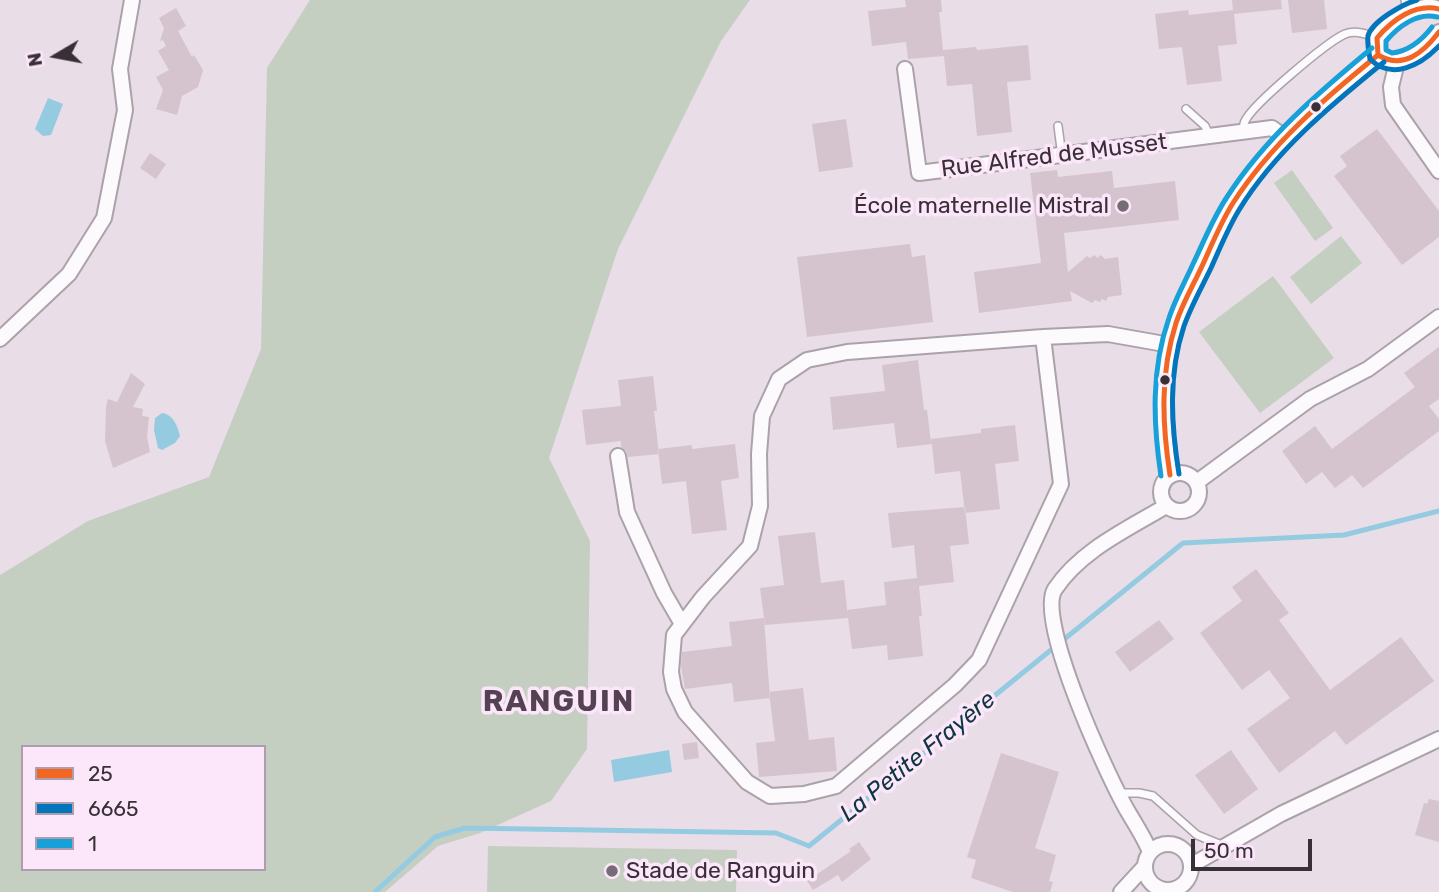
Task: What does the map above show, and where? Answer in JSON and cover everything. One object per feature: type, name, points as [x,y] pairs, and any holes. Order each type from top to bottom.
[{"type":"street","points":[[0,339],[69,274],[104,218],[125,110],[120,69],[132,0]]},
{"type":"street","points":[[1438,35],[1418,53],[1397,62],[1384,60],[1378,55],[1377,38],[1406,6],[1426,5],[1439,9]]},
{"type":"street","points":[[1170,475],[1162,425],[1162,399],[1170,345],[1176,321],[1234,202],[1286,138],[1378,55]]},
{"type":"street","points":[[1397,62],[1391,87],[1393,105],[1439,172]]},
{"type":"street","name":"Rue Alfred de Musset","points":[[905,69],[919,173],[1062,157],[1272,128],[1286,138]]},
{"type":"street","points":[[1197,482],[1310,399],[1368,369],[1439,317]]},
{"type":"street","points":[[1043,337],[1060,484],[979,660],[955,685],[836,786],[804,794],[770,796],[747,782],[685,712],[674,689],[671,672],[674,635],[703,597],[750,546],[760,506],[759,454],[762,416],[779,379],[807,360],[847,352],[1043,337],[1108,334],[1170,345]]},
{"type":"street","points":[[618,456],[627,512],[664,593],[682,624]]},
{"type":"street","points":[[1182,472],[1197,482],[1199,494],[1194,505],[1183,511],[1166,506],[1161,490],[1165,479],[1170,475],[1182,472]]},
{"type":"street","points":[[1150,852],[1141,830],[1119,793],[1061,659],[1052,602],[1053,591],[1077,564],[1104,543],[1166,506]]},
{"type":"street","points":[[1192,865],[1331,789],[1439,739]]},
{"type":"street","points":[[1121,892],[1145,866],[1150,852],[1162,845],[1175,845],[1186,852],[1192,865],[1185,884],[1174,890],[1158,891],[1149,880],[1145,866]]},
{"type":"lane","points":[[1243,132],[1245,121],[1260,103],[1327,46],[1352,33],[1363,33],[1377,38]]},
{"type":"lane","name":"Rue Alfred de Musset","points":[[1186,109],[1205,126],[1210,136]]},
{"type":"lane","points":[[1058,126],[1062,157]]},
{"type":"lane","points":[[1119,793],[1153,796],[1198,835],[1225,846]]},
{"type":"green space","points":[[310,0],[750,0],[721,41],[618,249],[549,458],[590,541],[587,749],[551,801],[480,833],[438,846],[385,892],[0,892],[0,575],[88,521],[209,477],[261,349],[267,68]]},
{"type":"green space","points":[[1292,170],[1333,228],[1315,241],[1274,183]]},
{"type":"green space","points":[[1341,236],[1362,263],[1311,304],[1290,277]]},
{"type":"green space","points":[[1273,276],[1334,358],[1260,413],[1199,332]]},
{"type":"green space","name":"Stade de Ranguin","points":[[488,846],[737,850],[736,892],[487,892]]},
{"type":"water","points":[[48,98],[63,104],[51,135],[43,136],[35,129]]},
{"type":"water","points":[[162,413],[172,418],[180,436],[175,443],[162,450],[158,448],[154,430],[155,418]]},
{"type":"water","points":[[669,750],[672,772],[614,782],[611,760]]},
{"type":"building","points":[[905,0],[941,0],[942,12],[939,12],[943,50],[1028,45],[1031,80],[1007,82],[1012,132],[977,136],[972,84],[947,86],[944,56],[908,59],[906,42],[872,46],[868,11],[906,7]]},
{"type":"building","points":[[1232,0],[1281,0],[1282,9],[1234,14],[1237,44],[1218,46],[1222,81],[1187,85],[1182,47],[1159,49],[1155,14],[1188,10],[1189,15],[1233,10]]},
{"type":"building","points":[[1288,0],[1324,0],[1327,29],[1292,33]]},
{"type":"building","points":[[176,8],[186,26],[178,31],[192,57],[194,55],[203,70],[198,87],[182,96],[177,115],[156,109],[163,90],[156,77],[169,70],[158,51],[166,46],[163,40],[160,41],[164,28],[159,18]]},
{"type":"building","points":[[846,119],[853,167],[819,172],[812,124]]},
{"type":"building","points":[[1377,129],[1439,211],[1439,237],[1402,265],[1334,176],[1347,166],[1340,156]]},
{"type":"building","points":[[150,153],[166,164],[156,179],[140,168]]},
{"type":"building","points":[[1057,170],[1058,177],[1112,171],[1114,188],[1175,181],[1179,220],[1064,233],[1068,272],[1087,256],[1090,258],[1095,255],[1097,258],[1101,255],[1105,259],[1118,257],[1122,295],[1108,297],[1106,301],[1095,300],[1092,303],[1070,291],[1072,301],[979,313],[974,272],[1041,263],[1030,173]]},
{"type":"building","points":[[910,244],[912,257],[925,255],[933,322],[807,337],[797,257]]},
{"type":"building","points":[[1439,347],[1439,399],[1429,406],[1439,419],[1439,431],[1363,488],[1352,475],[1335,488],[1322,472],[1306,484],[1282,451],[1315,426],[1332,449],[1415,387],[1404,373]]},
{"type":"building","points":[[918,360],[931,443],[931,439],[981,433],[981,429],[1015,425],[1019,461],[995,464],[1000,509],[965,513],[960,471],[935,474],[932,444],[897,448],[894,423],[833,430],[830,397],[885,391],[882,365]]},
{"type":"building","points":[[131,373],[145,384],[133,407],[143,409],[142,416],[149,417],[147,437],[150,452],[113,468],[105,441],[106,407],[108,399],[117,402]]},
{"type":"building","points":[[653,376],[659,454],[628,457],[621,447],[621,441],[586,445],[582,410],[621,406],[618,380]]},
{"type":"building","points":[[735,444],[739,478],[721,481],[727,530],[692,534],[686,481],[662,484],[658,449],[692,445],[692,449]]},
{"type":"building","points":[[965,507],[969,544],[950,546],[954,582],[919,586],[923,656],[888,660],[887,645],[852,649],[847,610],[886,605],[884,582],[917,578],[914,545],[892,548],[888,513]]},
{"type":"building","points":[[815,532],[821,583],[844,580],[848,618],[765,625],[760,588],[784,585],[778,536]]},
{"type":"building","points":[[1256,569],[1289,613],[1279,620],[1330,690],[1401,637],[1434,681],[1346,745],[1335,731],[1279,773],[1247,729],[1290,698],[1269,670],[1242,690],[1200,633],[1242,601],[1232,587]]},
{"type":"building","points":[[764,618],[770,698],[734,702],[732,683],[685,689],[681,666],[682,652],[732,646],[729,622]]},
{"type":"building","points":[[1159,620],[1174,639],[1130,672],[1115,652]]},
{"type":"building","points":[[803,688],[809,740],[834,737],[837,771],[759,777],[756,743],[775,741],[769,692]]},
{"type":"building","points":[[697,742],[699,758],[684,760],[682,744]]},
{"type":"building","points":[[1231,750],[1258,789],[1224,814],[1195,775]]},
{"type":"building","points":[[1001,753],[1059,772],[1035,848],[1056,855],[1049,881],[1053,882],[1050,892],[1013,892],[971,878],[976,860],[967,857]]},
{"type":"building","points":[[1429,799],[1439,801],[1439,842],[1415,835],[1424,803],[1427,804]]},
{"type":"building","points":[[859,842],[871,859],[842,882],[838,875],[813,890],[807,881],[851,851],[849,849]]},
{"type":"waterway","name":"La Petite Frayère","points":[[375,892],[435,837],[465,828],[776,833],[809,846],[1183,543],[1344,535],[1439,511]]},
{"type":"transit line","name":"6665","points":[[1417,0],[1389,14],[1371,30],[1368,36],[1370,59],[1379,66],[1397,70],[1424,59],[1439,46]]},
{"type":"transit line","name":"25","points":[[1439,9],[1421,8],[1397,19],[1377,38],[1378,55],[1396,61],[1412,57],[1426,47],[1439,32]]},
{"type":"transit line","name":"1","points":[[1432,27],[1409,47],[1392,53],[1386,50],[1386,41],[1402,26],[1422,17],[1437,17]]},
{"type":"transit line","name":"1","points":[[1161,476],[1155,396],[1163,337],[1174,304],[1213,221],[1258,155],[1313,99],[1372,48]]},
{"type":"transit line","name":"25","points":[[1170,475],[1165,437],[1167,361],[1176,323],[1221,225],[1233,203],[1264,161],[1319,105],[1378,55]]},
{"type":"transit line","name":"6665","points":[[1179,474],[1172,399],[1175,362],[1190,311],[1228,231],[1253,188],[1269,168],[1324,112],[1384,62]]},
{"type":"place","name":"École maternelle Mistral","points":[[1123,206]]},
{"type":"place","name":"Stade de Ranguin","points":[[612,871]]},
{"type":"district","name":"RANGUIN","points":[[559,702]]}]
